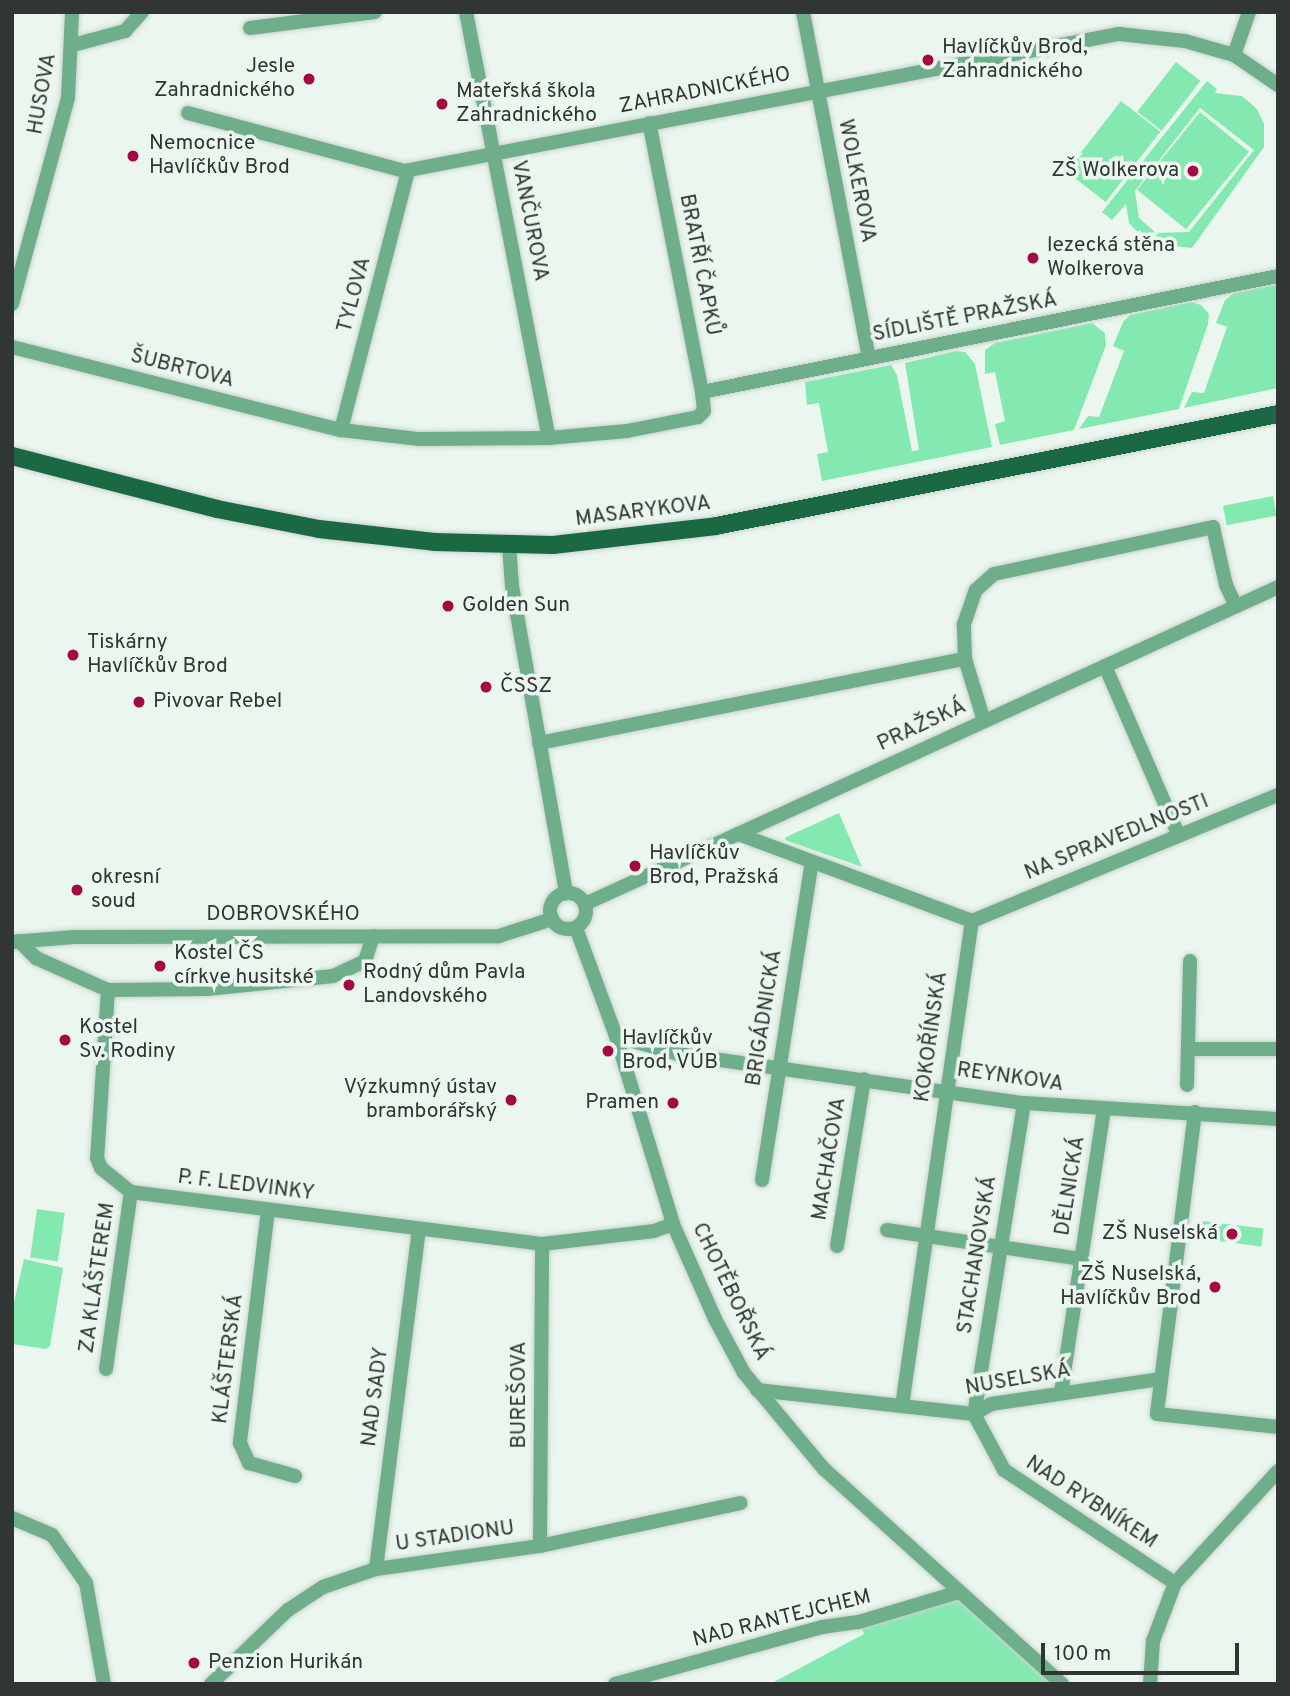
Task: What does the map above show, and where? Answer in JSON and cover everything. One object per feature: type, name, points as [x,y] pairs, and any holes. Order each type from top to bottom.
[{"type":"main road","name":"MASARYKOVA","points":[[12,456],[309,528],[509,545],[606,541],[716,526],[1278,414]]},
{"type":"street","name":"HUSOVA","points":[[12,304],[68,99],[73,45],[72,12]]},
{"type":"street","points":[[73,45],[125,31],[142,12]]},
{"type":"street","points":[[250,28],[375,12]]},
{"type":"street","name":"VANČUROVA","points":[[466,12],[549,438]]},
{"type":"street","name":"WOLKEROVA","points":[[803,12],[869,358]]},
{"type":"street","points":[[1234,54],[1249,12]]},
{"type":"street","name":"ZAHRADNICKÉHO","points":[[188,113],[408,170],[1119,34],[1185,41],[1234,54],[1278,85]]},
{"type":"street","name":"BRATŘÍ ČAPKŮ","points":[[549,438],[627,431],[702,414],[702,392],[649,123]]},
{"type":"street","name":"TYLOVA","points":[[341,430],[408,170]]},
{"type":"street","name":"SÍDLIŠTĚ PRAŽSKÁ","points":[[702,392],[1278,276]]},
{"type":"street","name":"ŠUBRTOVA","points":[[12,347],[341,430]]},
{"type":"street","points":[[341,430],[419,439],[549,438]]},
{"type":"street","points":[[984,721],[965,659],[965,612],[976,590],[995,573],[1041,561],[1213,527],[1226,585],[1236,606]]},
{"type":"street","points":[[509,545],[512,586],[566,893]]},
{"type":"street","name":"PRAŽSKÁ","points":[[585,904],[1278,587]]},
{"type":"street","points":[[539,743],[965,659]]},
{"type":"street","points":[[1105,666],[1179,836]]},
{"type":"street","name":"NA SPRAVEDLNOSTI","points":[[972,921],[1278,795]]},
{"type":"street","points":[[738,834],[972,921]]},
{"type":"street","name":"BRIGÁDNICKÁ","points":[[761,1180],[812,862]]},
{"type":"street","points":[[566,893],[577,895],[585,904],[584,920],[576,928],[562,929],[552,919],[552,903],[566,893]]},
{"type":"street","name":"DOBROVSKÉHO","points":[[16,941],[499,936],[552,919]]},
{"type":"street","name":"KOKOŘÍNSKÁ","points":[[902,1406],[924,1236],[972,921]]},
{"type":"street","name":"CHOTĚBOŘSKÁ","points":[[576,928],[616,1036],[673,1224],[715,1319],[757,1390],[824,1469],[1062,1684]]},
{"type":"street","points":[[16,941],[36,958],[108,990],[206,989],[322,980],[356,969],[371,951],[373,936]]},
{"type":"street","points":[[1187,1085],[1190,961]]},
{"type":"street","points":[[108,990],[97,1158],[101,1168],[131,1192]]},
{"type":"street","name":"REYNKOVA","points":[[616,1036],[678,1054],[1024,1103],[1278,1119]]},
{"type":"street","points":[[1189,1049],[1278,1049]]},
{"type":"street","name":"MACHAČOVA","points":[[837,1247],[864,1079]]},
{"type":"street","name":"STACHANOVSKÁ","points":[[974,1414],[1024,1103]]},
{"type":"street","name":"DĚLNICKÁ","points":[[1062,1393],[1104,1110]]},
{"type":"street","points":[[1195,1112],[1157,1414],[1278,1427]]},
{"type":"street","name":"P. F. LEDVINKY","points":[[131,1192],[542,1244],[653,1231],[673,1224]]},
{"type":"street","name":"ZA KLÁŠTEREM","points":[[106,1369],[131,1192]]},
{"type":"street","name":"KLÁŠTERSKÁ","points":[[268,1210],[240,1443],[249,1464],[295,1476]]},
{"type":"street","name":"NAD SADY","points":[[376,1569],[419,1230]]},
{"type":"street","points":[[887,1230],[1082,1259]]},
{"type":"street","name":"BUREŠOVA","points":[[540,1546],[542,1244]]},
{"type":"street","name":"NUSELSKÁ","points":[[757,1390],[974,1414],[991,1404],[1161,1379]]},
{"type":"street","name":"NAD RYBNÍKEM","points":[[974,1414],[1003,1470],[1175,1583]]},
{"type":"street","points":[[1150,1684],[1153,1641],[1175,1583],[1278,1472]]},
{"type":"street","name":"U STADIONU","points":[[211,1684],[288,1610],[323,1587],[376,1569],[540,1546],[740,1503]]},
{"type":"street","points":[[12,1518],[52,1535],[86,1583],[104,1684]]},
{"type":"street","name":"NAD RANTEJCHEM","points":[[615,1684],[822,1627],[859,1622],[958,1592]]},
{"type":"green space","name":"ZŠ Wolkerova","points":[[1176,62],[1200,81],[1162,131],[1137,112]]},
{"type":"green space","points":[[1207,81],[1217,89],[1215,93],[1242,96],[1257,109],[1264,124],[1264,147],[1192,248],[1148,243],[1129,223],[1126,204],[1112,220],[1102,212]],"holes":[[[1200,108],[1254,150],[1189,232],[1156,233],[1139,218],[1135,191]]]},
{"type":"green space","name":"ZŠ Wolkerova","points":[[1121,101],[1160,132],[1106,202],[1066,171]]},
{"type":"green space","name":"ZŠ Wolkerova","points":[[1200,112],[1249,152],[1186,229],[1137,190]]},
{"type":"green space","points":[[1278,284],[1278,388],[1184,408],[1192,392],[1204,393],[1227,327],[1216,323],[1225,300],[1234,293]]},
{"type":"green space","points":[[1191,302],[1201,305],[1209,314],[1208,324],[1179,409],[1079,429],[1088,416],[1099,417],[1124,351],[1113,346],[1123,322],[1130,315]]},
{"type":"green space","points":[[1092,323],[1105,333],[1106,345],[1074,430],[1000,445],[995,424],[1005,421],[995,372],[985,374],[985,350],[995,343]]},
{"type":"green space","points":[[956,351],[965,352],[975,364],[992,447],[822,481],[817,454],[828,452],[819,403],[807,405],[805,382],[891,365],[897,375],[912,451],[919,450],[905,363]]},
{"type":"green space","points":[[1273,496],[1277,516],[1227,525],[1223,506]]},
{"type":"green space","points":[[839,813],[862,867],[785,840],[786,837]]},
{"type":"green space","points":[[37,1209],[65,1213],[58,1261],[30,1258]]},
{"type":"green space","name":"ZŠ Nuselská","points":[[1202,1221],[1264,1229],[1261,1246],[1200,1239]]},
{"type":"green space","points":[[24,1259],[63,1268],[50,1346],[46,1349],[12,1344],[12,1311]]},
{"type":"green space","points":[[959,1592],[1051,1684],[770,1684],[864,1634],[859,1622]]},
{"type":"place","name":"Havlíčkův Brod, Zahradnického","points":[[928,60]]},
{"type":"place","name":"Jesle Zahradnického","points":[[309,79]]},
{"type":"place","name":"Mateřská škola Zahradnického","points":[[442,104]]},
{"type":"place","name":"Nemocnice Havlíčkův Brod","points":[[133,156]]},
{"type":"place","name":"ZŠ Wolkerova","points":[[1193,171]]},
{"type":"place","name":"lezecká stěna Wolkerova","points":[[1033,258]]},
{"type":"place","name":"Golden Sun","points":[[448,606]]},
{"type":"place","name":"Tiskárny Havlíčkův Brod","points":[[73,655]]},
{"type":"place","name":"ČSSZ","points":[[486,687]]},
{"type":"place","name":"Pivovar Rebel","points":[[139,702]]},
{"type":"place","name":"Havlíčkův Brod, Pražská","points":[[635,866]]},
{"type":"place","name":"okresní soud","points":[[77,890]]},
{"type":"place","name":"Kostel ČS církve husitské","points":[[160,966]]},
{"type":"place","name":"Rodný dům Pavla Landovského","points":[[349,985]]},
{"type":"place","name":"Kostel Sv. Rodiny","points":[[65,1040]]},
{"type":"place","name":"Havlíčkův Brod, VÚB","points":[[608,1051]]},
{"type":"place","name":"Výzkumný ústav bramborářský","points":[[511,1100]]},
{"type":"place","name":"Pramen","points":[[673,1103]]},
{"type":"place","name":"ZŠ Nuselská","points":[[1232,1234]]},
{"type":"place","name":"ZŠ Nuselská, Havlíčkův Brod","points":[[1215,1287]]},
{"type":"place","name":"Penzion Hurikán","points":[[194,1663]]}]
